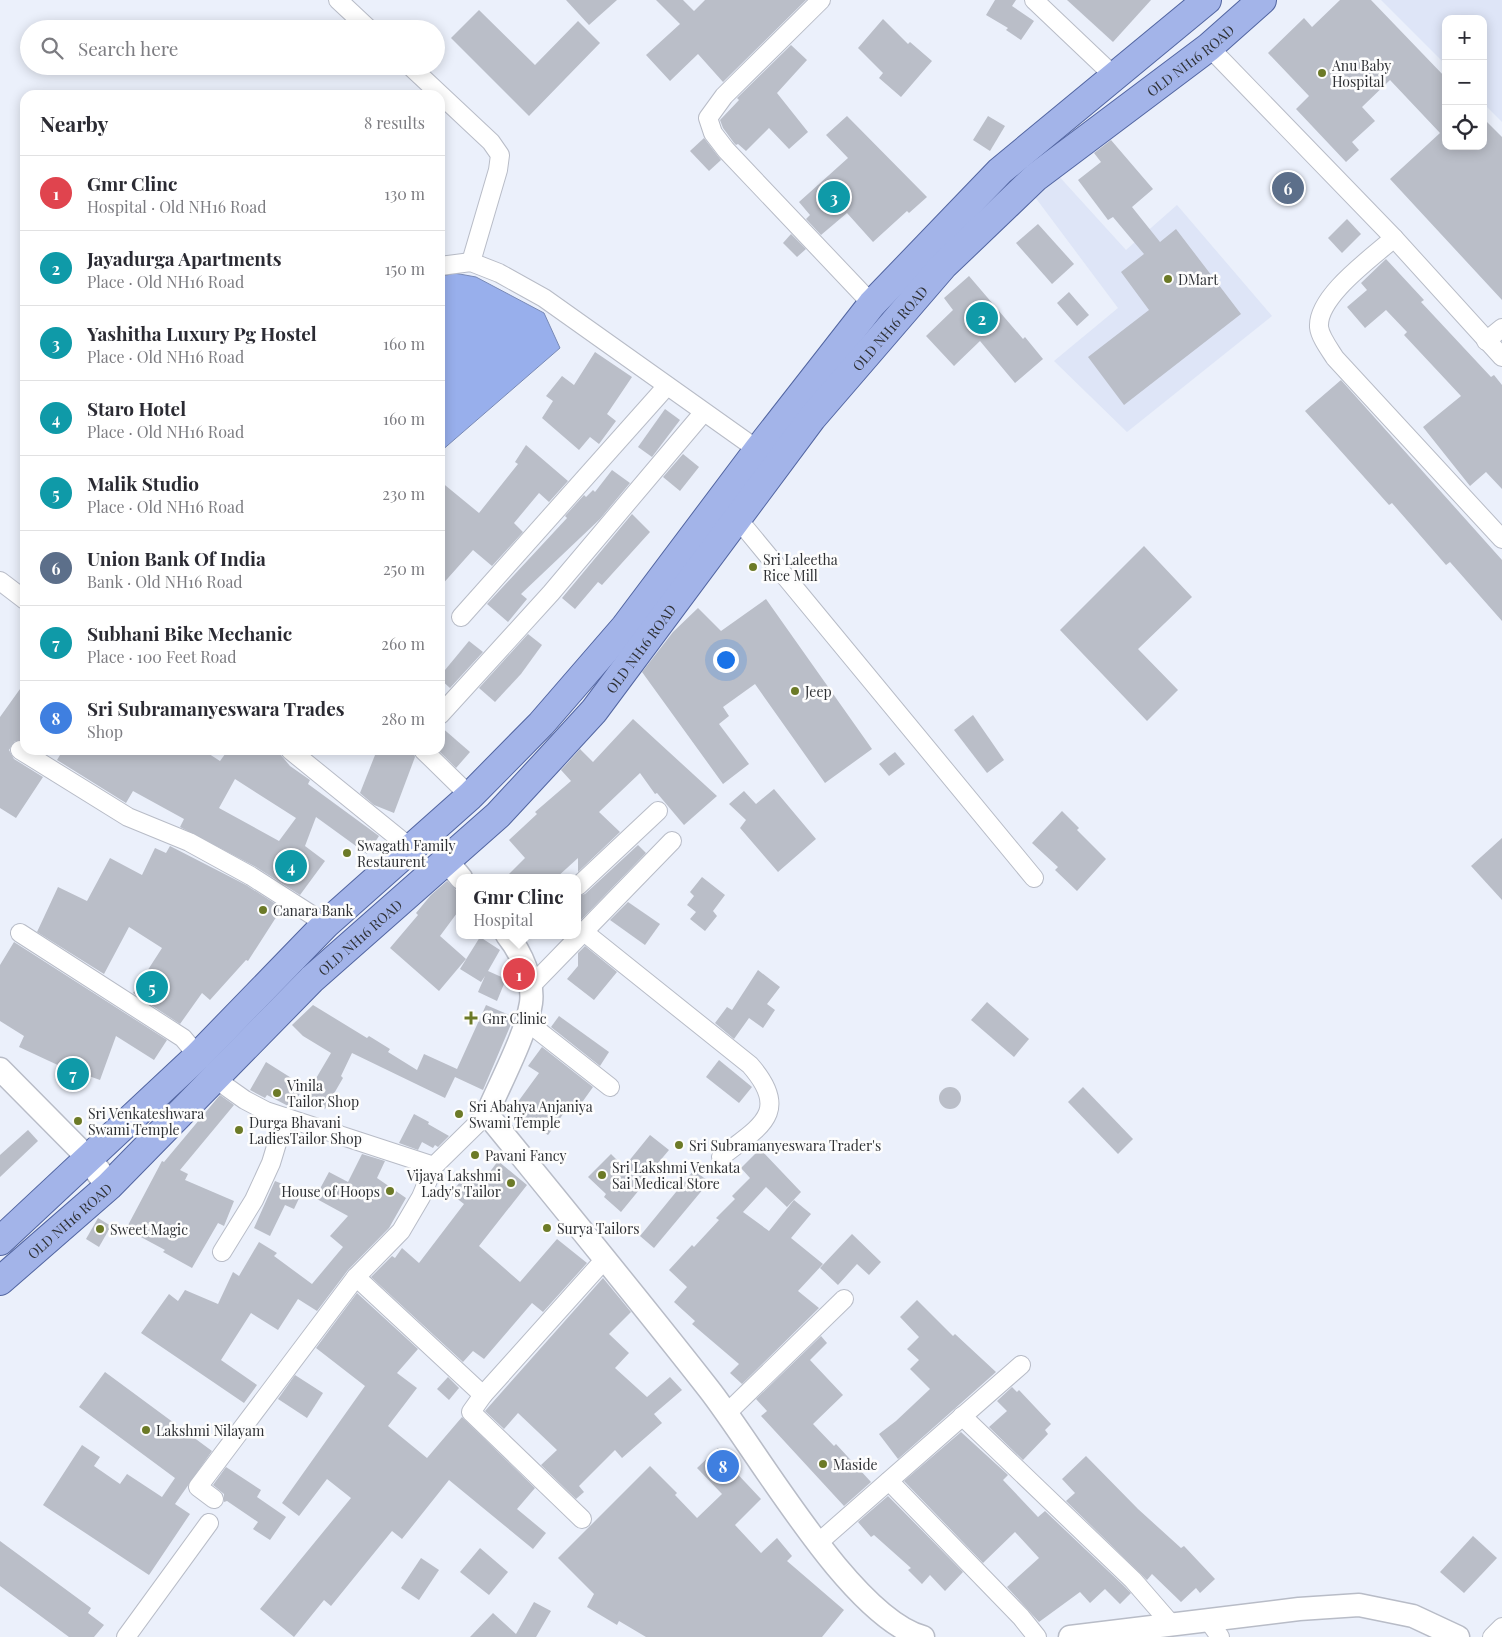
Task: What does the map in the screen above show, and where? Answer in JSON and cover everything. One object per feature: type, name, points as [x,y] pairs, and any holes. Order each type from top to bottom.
[{"type":"main road","name":"OLD NH16 ROAD","points":[[0,1241],[198,1056],[326,924],[470,796],[541,724],[625,627],[758,450],[872,304],[1000,171],[1207,0]]},
{"type":"main road","name":"OLD NH16 ROAD","points":[[0,1281],[109,1186],[312,979],[454,869],[498,815],[594,711],[683,594],[812,418],[943,266],[1036,177],[1209,47],[1262,0]]},
{"type":"main road","points":[[88,1158],[109,1186]]},
{"type":"street","points":[[338,0],[359,20]]},
{"type":"street","points":[[821,0],[724,96],[708,118],[713,133],[726,150],[872,304]]},
{"type":"street","points":[[1034,0],[1114,76]]},
{"type":"street","points":[[1209,47],[1394,238],[1502,357]]},
{"type":"street","points":[[420,75],[436,90]]},
{"type":"street","points":[[445,99],[491,142],[500,155],[498,170],[471,262]]},
{"type":"street","points":[[1394,238],[1337,290],[1322,312],[1319,328],[1335,358],[1502,539]]},
{"type":"street","points":[[445,265],[471,262],[499,273],[544,298],[666,387],[758,450]]},
{"type":"street","points":[[1486,341],[1502,328]]},
{"type":"street","points":[[461,617],[666,387]]},
{"type":"street","points":[[445,710],[551,593],[703,413]]},
{"type":"street","points":[[737,518],[1034,878]]},
{"type":"street","points":[[0,581],[20,596]]},
{"type":"street","points":[[28,755],[128,816],[189,842],[251,876],[326,924]]},
{"type":"street","points":[[296,755],[412,849]]},
{"type":"street","points":[[428,755],[470,796]]},
{"type":"street","points":[[581,883],[658,811]]},
{"type":"street","points":[[581,935],[672,841]]},
{"type":"street","points":[[584,932],[750,1065],[764,1081],[769,1094],[769,1110],[763,1124],[721,1157]]},
{"type":"street","points":[[20,933],[183,1038],[198,1056]]},
{"type":"street","points":[[214,1499],[198,1487],[356,1277],[401,1231],[421,1197],[434,1166],[487,1114],[526,1021],[531,1002],[531,986],[515,939]]},
{"type":"street","points":[[531,986],[577,939]]},
{"type":"street","points":[[526,1021],[610,1086]]},
{"type":"street","points":[[0,1070],[88,1158]]},
{"type":"street","points":[[214,1078],[266,1112],[434,1166]]},
{"type":"street","points":[[487,1114],[605,1259],[727,1414],[818,1543],[846,1578],[886,1617],[914,1634],[923,1637]]},
{"type":"street","points":[[222,1252],[257,1193],[271,1163],[285,1117]]},
{"type":"street","points":[[582,1518],[471,1412],[483,1395],[605,1259]]},
{"type":"street","points":[[356,1277],[483,1395]]},
{"type":"street","points":[[727,1414],[844,1299]]},
{"type":"street","points":[[818,1543],[1021,1365]]},
{"type":"street","points":[[962,1416],[1133,1580],[1161,1630]]},
{"type":"street","points":[[889,1481],[1021,1617],[1037,1637]]},
{"type":"street","points":[[126,1637],[210,1524]]},
{"type":"street","points":[[1070,1637],[1161,1630],[1214,1629],[1299,1609],[1359,1605],[1413,1616],[1458,1637]]},
{"type":"street","points":[[1492,1637],[1502,1627]]},
{"type":"shaded area","points":[[1381,0],[1502,0],[1502,122],[1487,107],[1487,15],[1442,15],[1442,61]]},
{"type":"shaded area","name":"DMart","points":[[1056,173],[1126,250],[1177,205],[1272,316],[1127,432],[1054,361],[1118,308],[1032,193]]},
{"type":"water","points":[[454,273],[476,277],[544,313],[560,348],[445,448],[445,276]]},
{"type":"building","points":[[566,0],[617,0],[589,25]]},
{"type":"building","points":[[656,0],[683,0],[694,11],[705,0],[806,0],[723,82],[698,54],[670,81],[646,55],[680,24]]},
{"type":"building","points":[[995,0],[1016,0],[1012,6],[1034,21],[1021,40],[1006,30],[1008,28],[986,15]]},
{"type":"building","points":[[1067,0],[1151,0],[1113,42]]},
{"type":"building","points":[[1340,0],[1371,0],[1442,74],[1442,150],[1487,150],[1487,122],[1502,137],[1502,300],[1390,179],[1440,133],[1390,80],[1362,107],[1375,121],[1352,142],[1359,150],[1346,162],[1296,109],[1309,96],[1268,53],[1304,18],[1312,27]]},
{"type":"building","points":[[479,10],[535,65],[578,21],[600,43],[529,116],[451,38]]},
{"type":"building","points":[[883,19],[908,44],[910,42],[932,61],[901,97],[879,78],[883,73],[858,48]]},
{"type":"building","points":[[791,45],[807,60],[777,93],[808,132],[789,149],[769,128],[746,151],[734,143],[723,128],[720,120],[739,100],[737,98]]},
{"type":"building","points":[[847,116],[927,197],[909,213],[907,211],[873,242],[847,213],[821,235],[806,219],[810,215],[799,202],[848,158],[826,135]]},
{"type":"building","points":[[988,116],[1005,126],[990,151],[973,140]]},
{"type":"building","points":[[704,138],[721,160],[709,171],[690,151]]},
{"type":"building","points":[[1111,140],[1153,189],[1132,207],[1160,242],[1176,229],[1241,314],[1124,405],[1088,357],[1149,310],[1121,272],[1144,254],[1113,217],[1108,220],[1078,180],[1101,162],[1094,153]]},
{"type":"building","points":[[1347,219],[1361,234],[1342,253],[1328,238]]},
{"type":"building","points":[[1038,224],[1074,264],[1052,284],[1016,243]]},
{"type":"building","points":[[791,234],[806,249],[797,257],[783,243]]},
{"type":"building","points":[[1386,259],[1424,300],[1421,302],[1491,377],[1494,375],[1502,385],[1502,489],[1486,472],[1470,486],[1423,427],[1461,396],[1404,335],[1407,332],[1386,310],[1365,328],[1347,307],[1367,290],[1361,283]]},
{"type":"building","points":[[969,276],[1023,339],[1025,337],[1043,359],[1015,383],[980,341],[954,366],[926,336],[953,310],[944,298]]},
{"type":"building","points":[[1069,292],[1089,315],[1077,326],[1057,303]]},
{"type":"building","points":[[595,352],[632,377],[607,414],[616,421],[599,444],[590,437],[579,450],[542,418],[553,401],[546,396],[562,376],[574,385]]},
{"type":"building","points":[[1341,380],[1502,560],[1502,621],[1450,562],[1446,565],[1392,503],[1389,505],[1305,411]]},
{"type":"building","points":[[665,409],[680,420],[652,457],[638,447]]},
{"type":"building","points":[[526,445],[568,481],[549,502],[539,493],[514,523],[523,532],[492,566],[473,550],[445,581],[445,485],[479,513],[518,464],[515,462]]},
{"type":"building","points":[[683,454],[699,467],[680,491],[663,477]]},
{"type":"building","points":[[612,470],[630,483],[600,519],[521,594],[527,599],[508,622],[487,604],[567,518],[565,516],[584,495],[586,497],[593,490],[595,492]]},
{"type":"building","points":[[632,514],[650,532],[602,585],[598,582],[575,609],[562,598]]},
{"type":"building","points":[[1144,546],[1192,597],[1138,649],[1178,690],[1147,721],[1060,630]]},
{"type":"building","points":[[766,599],[872,749],[825,783],[755,684],[723,707],[729,716],[719,724],[749,764],[723,784],[642,672],[673,632],[698,608],[721,631]]},
{"type":"building","points":[[528,634],[542,645],[521,674],[495,702],[479,688]]},
{"type":"building","points":[[469,641],[483,652],[450,688],[445,684],[445,670]]},
{"type":"building","points":[[20,689],[20,741],[15,741],[9,750],[14,759],[43,777],[16,818],[0,808],[0,717]]},
{"type":"building","points":[[973,715],[1004,760],[987,773],[954,730]]},
{"type":"building","points":[[633,719],[717,796],[684,825],[657,793],[655,794],[640,773],[599,812],[620,832],[578,872],[578,858],[560,874],[509,874],[525,858],[509,840],[537,814],[535,812],[571,781],[561,770],[580,749],[593,762]]},
{"type":"building","points":[[445,730],[470,752],[456,768],[443,755],[445,755]]},
{"type":"building","points":[[895,752],[905,764],[889,776],[879,764]]},
{"type":"building","points":[[60,755],[211,755],[220,761],[224,755],[281,755],[290,766],[310,780],[308,784],[379,836],[367,854],[316,817],[305,846],[325,861],[300,895],[256,867],[180,827],[184,819],[133,791],[126,803],[57,760]],"holes":[[[235,779],[296,818],[279,841],[219,808]]]},
{"type":"building","points":[[375,755],[414,755],[394,813],[374,805],[360,793]]},
{"type":"building","points":[[774,789],[816,839],[778,872],[740,828],[746,820],[729,804],[744,791],[756,804]]},
{"type":"building","points":[[1062,811],[1079,828],[1077,830],[1106,859],[1077,891],[1055,870],[1058,867],[1032,843]]},
{"type":"building","points":[[1502,838],[1502,900],[1471,866]]},
{"type":"building","points":[[638,845],[646,853],[581,920],[581,895],[585,894]]},
{"type":"building","points":[[170,846],[246,885],[282,908],[248,961],[246,960],[210,1000],[202,993],[180,1024],[133,993],[162,948],[129,927],[104,974],[37,932],[58,887],[87,901],[110,858],[142,875],[155,848],[166,853]]},
{"type":"building","points":[[702,877],[725,895],[713,911],[717,916],[705,931],[690,919],[696,912],[687,905],[694,896],[690,892]]},
{"type":"building","points":[[447,881],[456,890],[456,914],[440,936],[466,959],[439,991],[390,948],[418,915],[416,913],[431,895]]},
{"type":"building","points":[[628,902],[660,924],[645,945],[610,920]]},
{"type":"building","points":[[479,939],[483,939],[500,950],[488,971],[506,979],[497,1001],[478,992],[485,976],[481,982],[460,969]]},
{"type":"building","points":[[14,942],[167,1040],[154,1060],[116,1036],[100,1080],[86,1075],[82,1086],[59,1076],[62,1067],[19,1047],[24,1036],[0,1021],[0,965]]},
{"type":"building","points":[[585,946],[617,972],[594,1000],[567,979],[578,966],[578,953]]},
{"type":"building","points":[[758,970],[780,987],[767,1004],[775,1010],[763,1028],[749,1018],[734,1039],[715,1023],[727,1007],[732,1010]]},
{"type":"building","points":[[987,1002],[1029,1039],[1014,1057],[971,1020]]},
{"type":"building","points":[[313,1005],[367,1038],[369,1036],[390,1049],[388,1052],[417,1070],[424,1054],[457,1069],[486,1005],[514,1017],[483,1090],[455,1077],[445,1098],[352,1053],[341,1076],[343,1078],[325,1109],[305,1097],[331,1053],[303,1036],[292,1025]]},
{"type":"building","points":[[559,1016],[609,1052],[600,1066],[551,1027]]},
{"type":"building","points":[[542,1047],[593,1087],[573,1115],[566,1110],[548,1135],[512,1110],[539,1073],[528,1066]]},
{"type":"building","points":[[719,1060],[752,1087],[739,1103],[706,1077]]},
{"type":"building","points":[[266,1062],[304,1086],[292,1108],[267,1095],[265,1098],[250,1090]]},
{"type":"building","points":[[950,1087],[958,1090],[961,1098],[958,1106],[950,1109],[942,1106],[939,1098],[942,1090]]},
{"type":"building","points":[[1083,1087],[1133,1139],[1118,1154],[1068,1102]]},
{"type":"building","points":[[220,1095],[234,1105],[180,1170],[188,1174],[185,1180],[234,1201],[224,1226],[218,1223],[192,1268],[163,1252],[165,1250],[126,1229],[162,1161],[164,1162]]},
{"type":"building","points":[[414,1114],[449,1136],[438,1147],[435,1145],[433,1148],[422,1142],[418,1150],[399,1143]]},
{"type":"building","points":[[28,1130],[38,1141],[0,1177],[0,1155]]},
{"type":"building","points":[[650,1135],[669,1150],[642,1182],[644,1184],[621,1212],[604,1197],[606,1194],[588,1177],[611,1154],[624,1167]]},
{"type":"building","points":[[760,1149],[801,1192],[787,1207],[766,1187],[743,1212],[769,1231],[794,1200],[811,1214],[791,1238],[823,1264],[798,1291],[819,1308],[742,1384],[730,1373],[739,1364],[692,1324],[695,1321],[674,1302],[687,1287],[669,1270],[692,1245],[694,1247],[719,1220],[716,1218],[735,1199],[732,1196],[750,1178],[741,1168]]},
{"type":"building","points":[[362,1154],[385,1161],[377,1178],[406,1198],[389,1228],[348,1270],[317,1311],[298,1299],[278,1330],[251,1313],[221,1360],[257,1385],[244,1403],[141,1333],[169,1294],[178,1301],[185,1290],[218,1304],[233,1272],[239,1276],[259,1242],[277,1253],[274,1256],[312,1284],[343,1247],[330,1236],[348,1216],[315,1198],[329,1172],[348,1182]]},
{"type":"building","points":[[498,1161],[527,1185],[479,1246],[520,1282],[557,1239],[587,1263],[543,1312],[532,1303],[484,1359],[473,1351],[463,1362],[371,1277],[392,1256],[395,1258],[402,1248],[419,1263],[464,1204],[451,1194],[465,1175],[480,1185]]},
{"type":"building","points":[[694,1170],[709,1182],[654,1248],[640,1236]]},
{"type":"building","points":[[275,1181],[302,1192],[294,1209],[285,1205],[270,1236],[254,1228]]},
{"type":"building","points":[[98,1218],[111,1226],[99,1247],[86,1239]]},
{"type":"building","points":[[852,1234],[881,1262],[869,1275],[857,1264],[838,1285],[820,1268]]},
{"type":"building","points":[[603,1278],[631,1312],[609,1334],[629,1353],[615,1368],[647,1397],[670,1377],[682,1390],[654,1414],[662,1423],[622,1458],[615,1450],[579,1486],[584,1492],[576,1499],[541,1465],[557,1450],[518,1413],[504,1429],[485,1411]]},
{"type":"building","points":[[357,1293],[418,1349],[397,1373],[417,1388],[388,1426],[427,1458],[462,1417],[535,1488],[517,1509],[546,1533],[533,1549],[449,1480],[402,1539],[392,1531],[331,1606],[324,1600],[294,1637],[260,1609],[351,1498],[327,1479],[299,1516],[282,1503],[365,1386],[316,1348]]},
{"type":"building","points":[[917,1300],[953,1336],[955,1334],[996,1372],[898,1459],[879,1434],[930,1389],[910,1369],[919,1360],[907,1349],[919,1337],[900,1317]]},
{"type":"building","points":[[821,1336],[827,1343],[810,1360],[843,1395],[813,1424],[834,1446],[836,1444],[871,1482],[844,1506],[761,1416],[767,1411],[756,1399]]},
{"type":"building","points":[[105,1372],[212,1451],[175,1504],[190,1514],[149,1575],[43,1505],[82,1445],[100,1457],[94,1466],[120,1484],[127,1474],[162,1497],[175,1478],[79,1407]]},
{"type":"building","points":[[295,1375],[323,1393],[307,1418],[278,1399]]},
{"type":"building","points":[[448,1377],[459,1388],[449,1400],[437,1389]]},
{"type":"building","points":[[1012,1387],[1017,1392],[1019,1390],[1051,1424],[1045,1430],[1048,1434],[1023,1460],[989,1427],[1007,1411],[997,1401]]},
{"type":"building","points":[[961,1432],[1008,1475],[1003,1480],[1038,1517],[1045,1511],[1131,1593],[1120,1604],[1105,1589],[1090,1603],[1080,1592],[1039,1622],[1007,1587],[1039,1558],[1015,1532],[983,1563],[904,1481]]},
{"type":"building","points":[[718,1448],[732,1464],[730,1466],[761,1499],[735,1525],[761,1553],[777,1538],[792,1556],[787,1561],[844,1610],[822,1637],[646,1637],[619,1621],[617,1625],[587,1607],[594,1594],[558,1558],[650,1466],[677,1493],[675,1495],[697,1518],[722,1494],[697,1468]]},
{"type":"building","points":[[1086,1456],[1138,1509],[1181,1548],[1184,1546],[1215,1579],[1200,1593],[1196,1588],[1181,1602],[1152,1574],[1147,1580],[1066,1501],[1075,1493],[1062,1479]]},
{"type":"building","points":[[226,1467],[261,1490],[257,1497],[286,1517],[270,1540],[253,1529],[258,1522],[227,1501],[224,1502],[224,1494],[213,1485]]},
{"type":"building","points":[[888,1496],[963,1572],[945,1591],[930,1575],[922,1584],[908,1570],[911,1568],[874,1535],[871,1537],[858,1522]]},
{"type":"building","points":[[1473,1536],[1497,1558],[1464,1593],[1440,1572]]},
{"type":"building","points":[[0,1541],[91,1608],[88,1613],[104,1625],[94,1637],[69,1637],[0,1586]]},
{"type":"building","points":[[480,1548],[508,1572],[489,1595],[460,1572]]},
{"type":"building","points":[[421,1558],[439,1570],[419,1600],[401,1588]]},
{"type":"building","points":[[534,1602],[551,1611],[536,1637],[470,1637],[493,1613],[516,1634]]},
{"type":"place","name":"Anu Baby Hospital","points":[[1322,73]]},
{"type":"place","name":"Union Bank Of India","points":[[1288,188]]},
{"type":"place","name":"Yashitha Luxury Pg Hostel","points":[[834,197]]},
{"type":"place","name":"DMart","points":[[1168,279]]},
{"type":"place","name":"Jayadurga Apartments","points":[[982,318]]},
{"type":"place","name":"Sri Laleetha Rice Mill","points":[[753,567]]},
{"type":"place","name":"Jeep","points":[[795,691]]},
{"type":"place","name":"Swagath Family Restaurent","points":[[347,853]]},
{"type":"place","name":"Staro Hotel","points":[[291,866]]},
{"type":"place","name":"Canara Bank","points":[[263,910]]},
{"type":"place","name":"Gmr Clinc","points":[[519,974]]},
{"type":"place","name":"Malik Studio","points":[[152,987]]},
{"type":"place","name":"Gnr Clinic","points":[[471,1018]]},
{"type":"place","name":"Subhani Bike Mechanic","points":[[73,1074]]},
{"type":"place","name":"Vinila Tailor Shop","points":[[277,1093]]},
{"type":"place","name":"Sri Abahya Anjaniya Swami Temple","points":[[459,1114]]},
{"type":"place","name":"Sri Venkateshwara Swami Temple","points":[[78,1121]]},
{"type":"place","name":"Durga Bhavani LadiesTailor Shop","points":[[239,1130]]},
{"type":"place","name":"Sri Subramanyeswara Trader's","points":[[679,1145]]},
{"type":"place","name":"Pavani Fancy","points":[[475,1155]]},
{"type":"place","name":"Sri Lakshmi Venkata Sai Medical Store","points":[[602,1175]]},
{"type":"place","name":"Vijaya Lakshmi Lady's Tailor","points":[[511,1183]]},
{"type":"place","name":"House of Hoops","points":[[390,1191]]},
{"type":"place","name":"Surya Tailors","points":[[547,1228]]},
{"type":"place","name":"Sweet Magic","points":[[100,1229]]},
{"type":"place","name":"Lakshmi Nilayam","points":[[146,1430]]},
{"type":"place","name":"Maside","points":[[823,1464]]},
{"type":"place","name":"Sri Subramanyeswara Trades","points":[[723,1466]]}]
